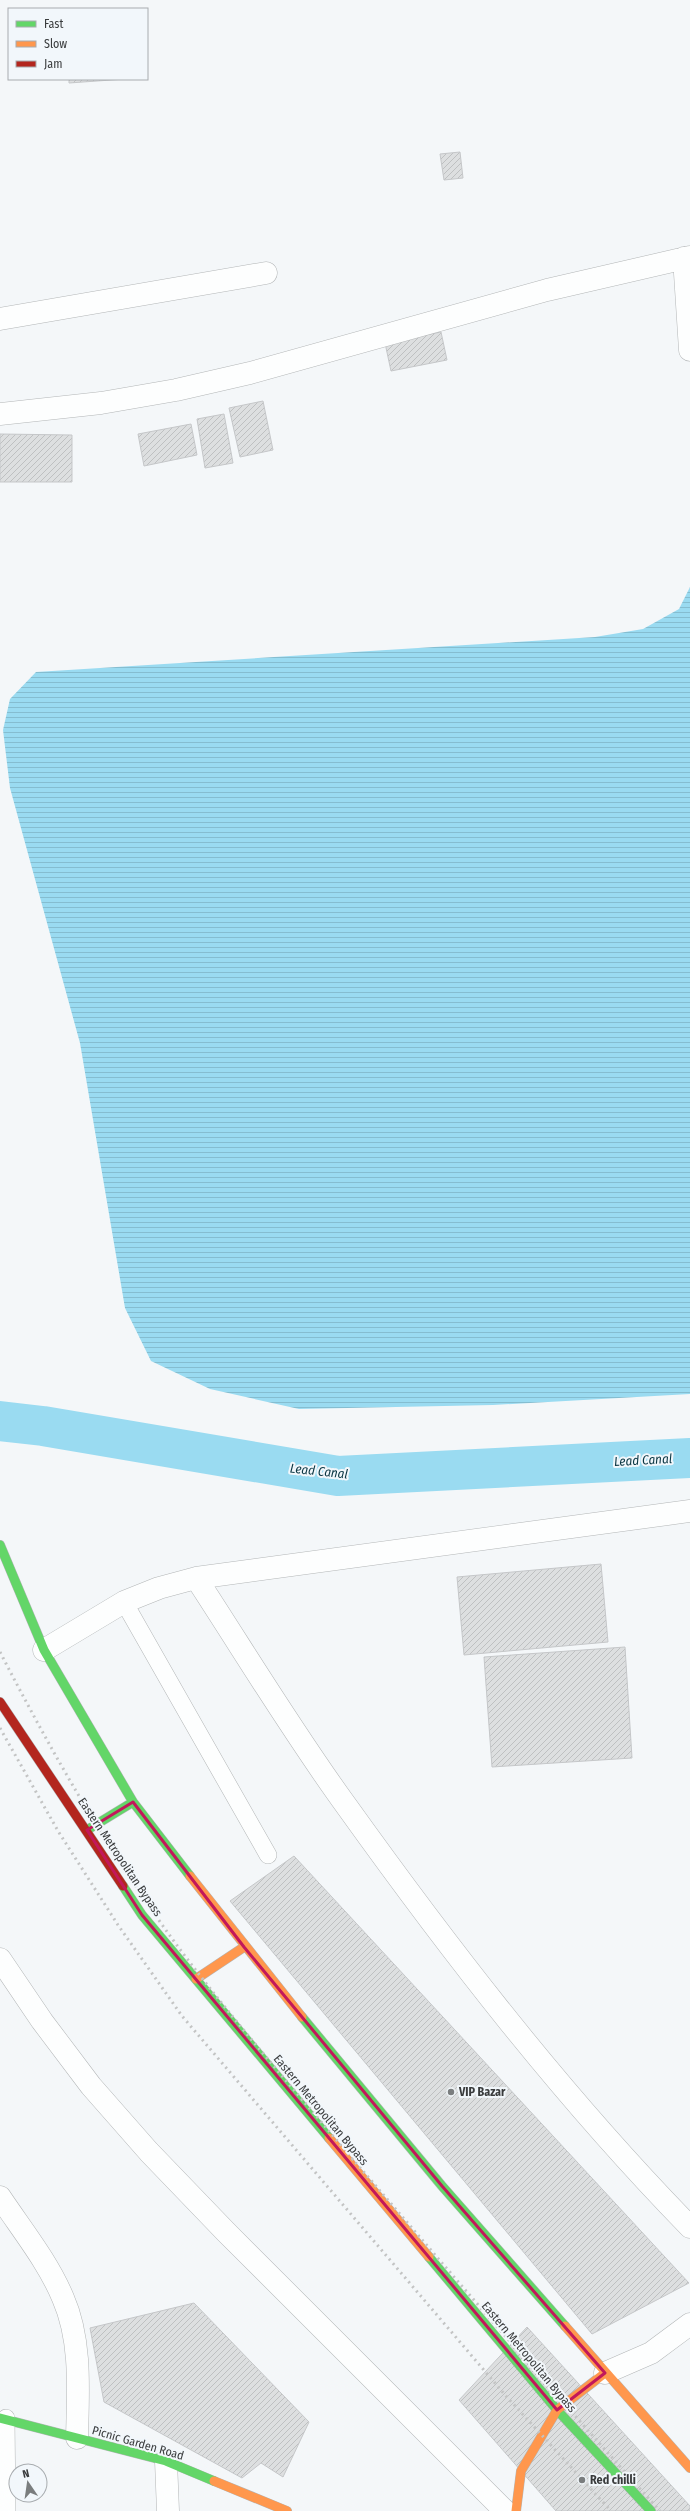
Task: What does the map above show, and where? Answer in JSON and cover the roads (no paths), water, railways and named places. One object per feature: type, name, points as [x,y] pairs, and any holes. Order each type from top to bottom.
[{"type":"main road","points":[[0,1545],[44,1650],[133,1802],[244,1947],[442,2186],[604,2373],[690,2468]]},
{"type":"main road","name":"Eastern Metropolitan Bypass","points":[[0,1702],[87,1830],[142,1915],[557,2410],[652,2511]]},
{"type":"main road","points":[[87,1830],[133,1802]]},
{"type":"main road","points":[[196,1979],[244,1947]]},
{"type":"main road","points":[[516,2511],[521,2471],[557,2410],[604,2373]]},
{"type":"main road","name":"Picnic Garden Road","points":[[3,2418],[166,2461],[287,2511]]},
{"type":"street","points":[[0,414],[101,403],[176,390],[250,373],[547,290],[687,258],[690,350]]},
{"type":"street","points":[[0,319],[266,273]]},
{"type":"street","points":[[44,1650],[124,1602],[159,1588],[196,1578],[690,1511]]},
{"type":"street","points":[[196,1578],[344,1803],[501,2011],[634,2169],[690,2227]]},
{"type":"street","points":[[0,1959],[42,2021],[91,2086],[149,2152],[226,2232],[505,2511]]},
{"type":"street","points":[[0,2197],[44,2260],[64,2299],[73,2330],[78,2369],[77,2438]]},
{"type":"street","points":[[604,2373],[651,2353],[690,2324]]},
{"type":"street","points":[[166,2461],[168,2511]]},
{"type":"lane","points":[[124,1602],[268,1855]]},
{"type":"lane","points":[[3,2418],[7,2511]]},
{"type":"water","points":[[690,587],[690,1394],[493,1405],[299,1409],[210,1389],[151,1361],[125,1308],[80,1043],[10,788],[3,730],[10,699],[36,672],[595,637],[643,629],[679,609]]},
{"type":"waterway","name":"Lead Canal","points":[[0,1421],[43,1426],[338,1476],[690,1458]]},
{"type":"railway","points":[[0,1652],[34,1717],[89,1813],[128,1875],[172,1939],[247,2034],[389,2202],[660,2511]]},
{"type":"railway","points":[[0,1728],[58,1831],[118,1925],[182,2016],[506,2396],[611,2511]]},
{"type":"place","name":"VIP Bazar","points":[[451,2092]]},
{"type":"place","name":"Red chilli","points":[[582,2480]]}]
